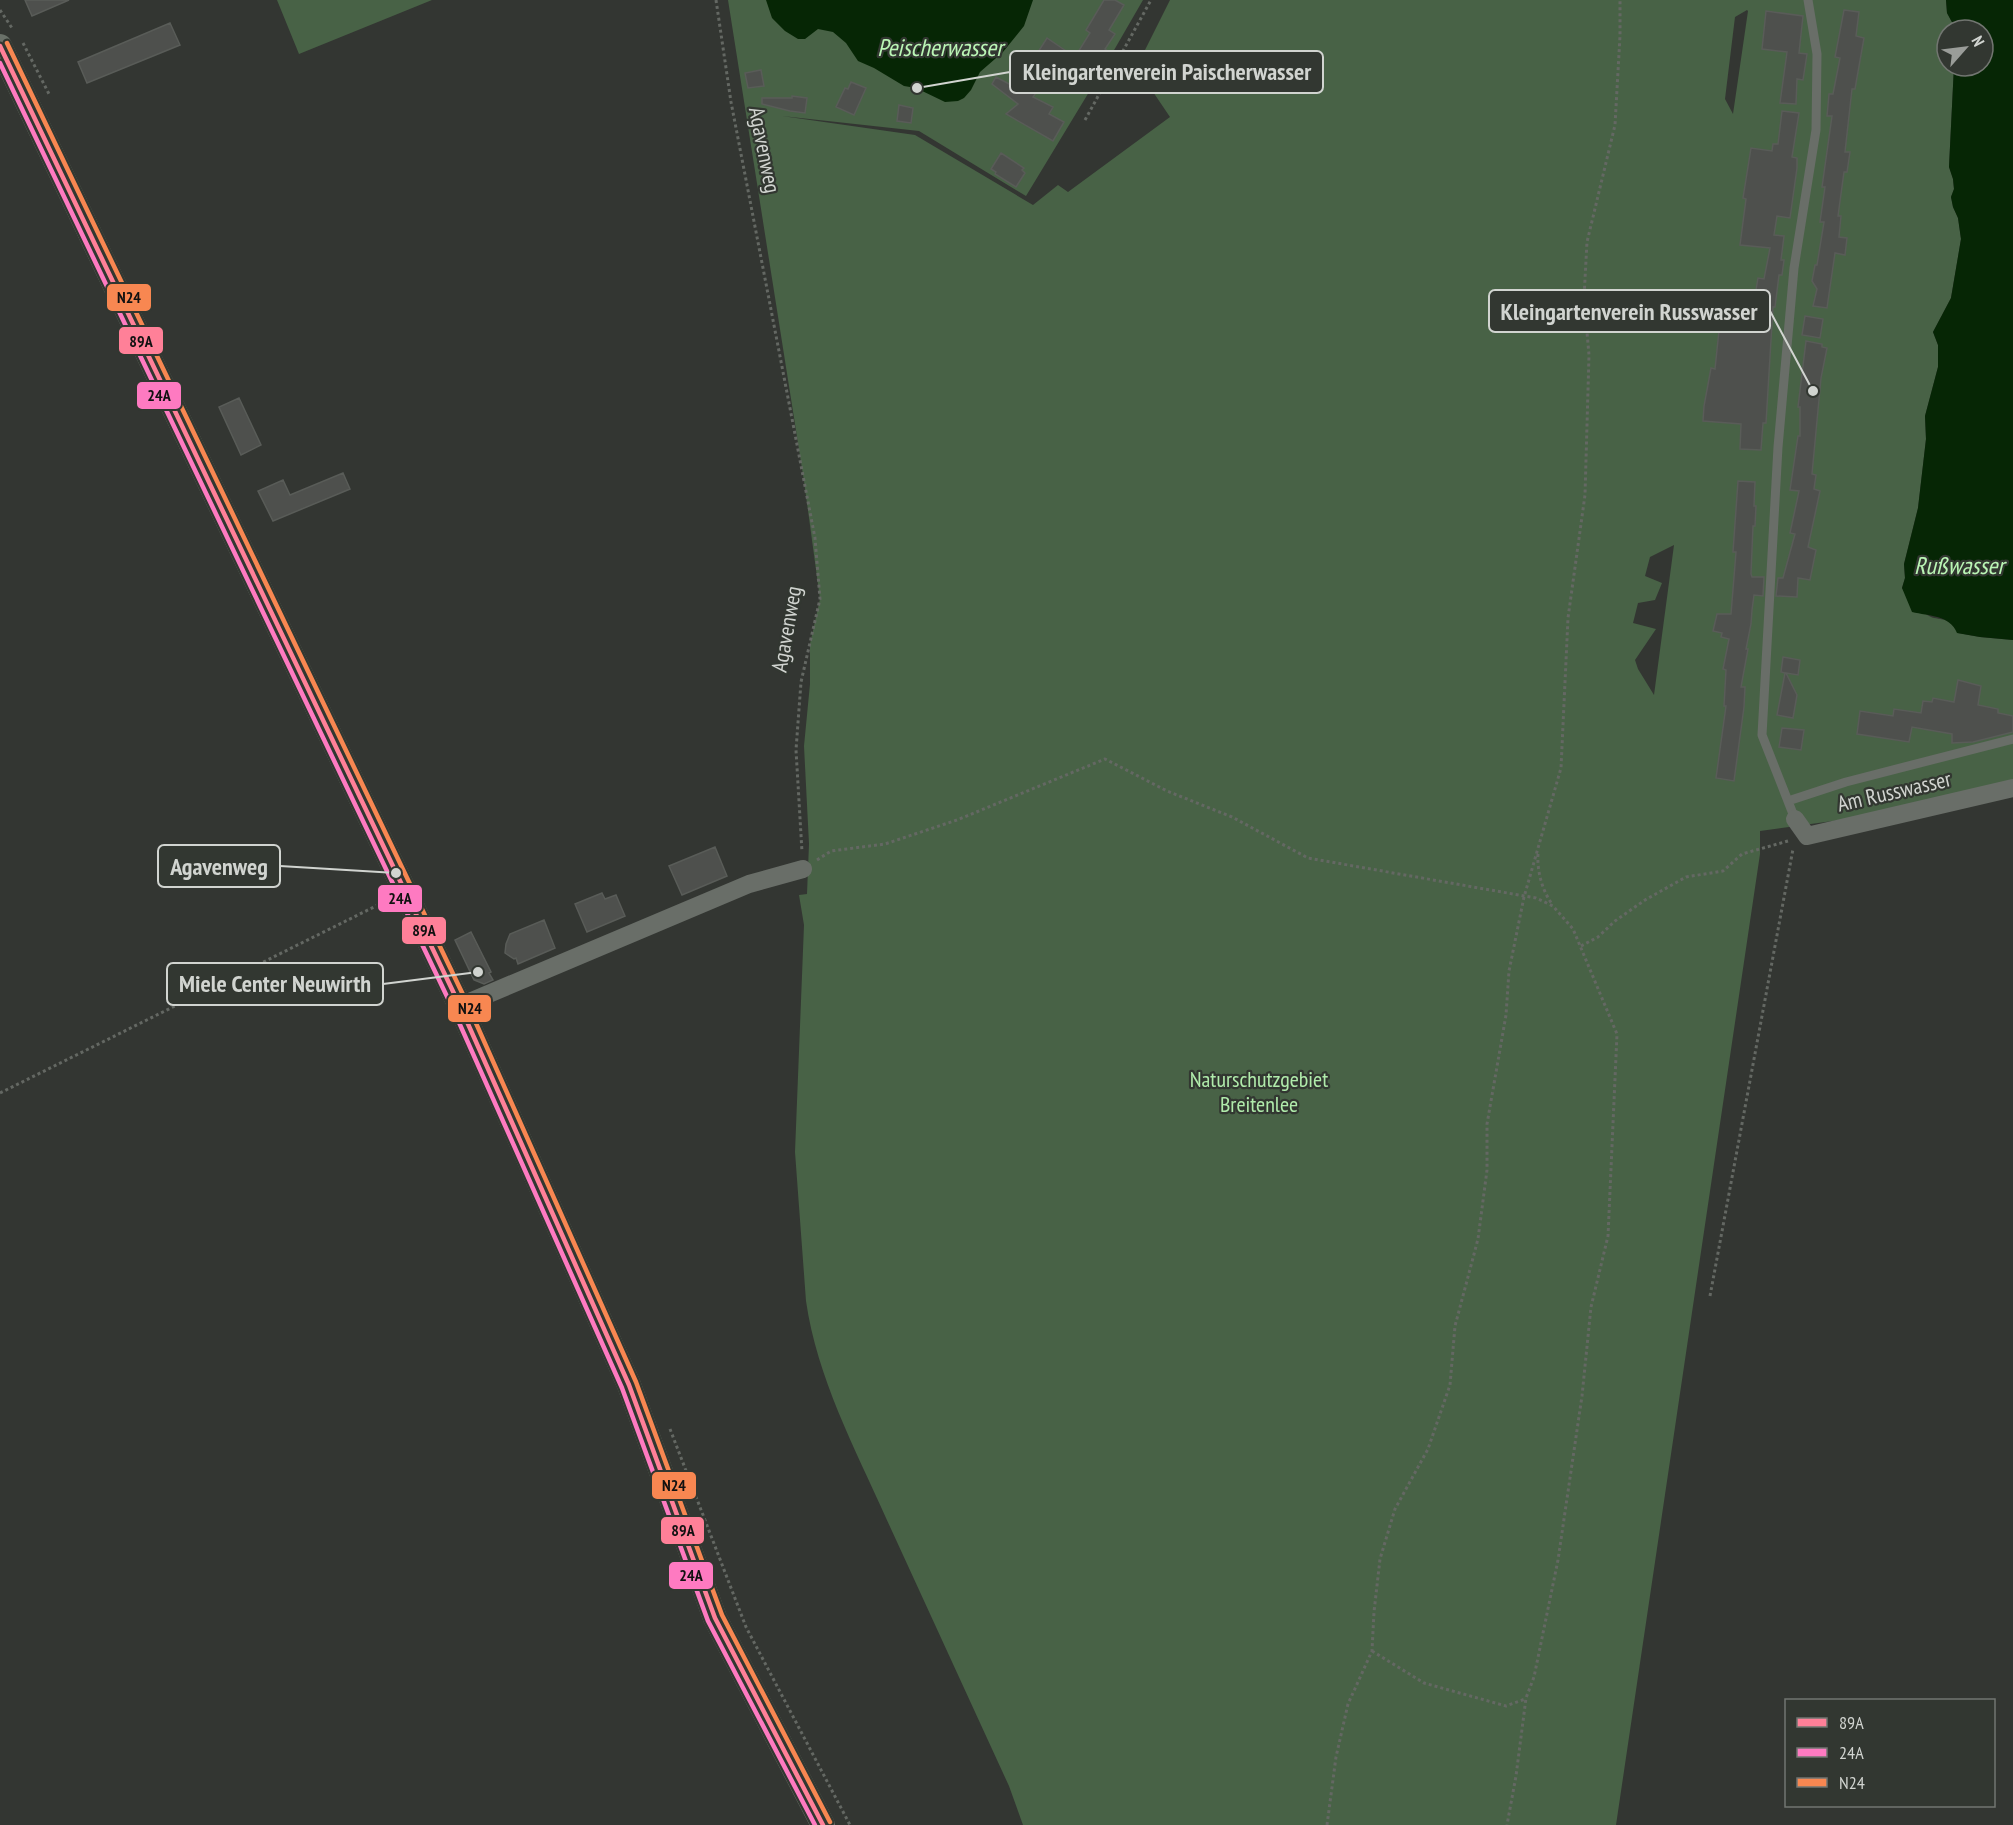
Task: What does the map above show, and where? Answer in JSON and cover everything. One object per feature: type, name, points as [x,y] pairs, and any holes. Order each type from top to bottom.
[{"type":"main road","points":[[5,35],[460,1006],[629,1385],[715,1618],[823,1825]]},
{"type":"street","name":"Am Russwasser","points":[[1807,836],[2013,788]]},
{"type":"street","points":[[1795,819],[1807,836]]},
{"type":"street","points":[[460,1006],[749,884],[803,869]]},
{"type":"lane","points":[[1795,819],[1762,735],[1780,423],[1794,268],[1816,129],[1817,54],[1808,0]]},
{"type":"lane","points":[[1788,801],[1846,782],[2013,740]]},
{"type":"path","name":"Agavenweg","points":[[716,0],[733,113],[815,538],[820,598],[801,682],[796,750],[803,869]]},
{"type":"path","points":[[1085,120],[1151,0]]},
{"type":"path","points":[[1327,1825],[1336,1757],[1348,1704],[1372,1651],[1380,1559],[1395,1509],[1428,1449],[1450,1385],[1455,1326],[1478,1239],[1487,1170],[1487,1124],[1506,1015],[1509,971],[1524,897],[1561,768],[1568,618],[1585,495],[1589,355],[1584,298],[1587,242],[1615,126],[1620,0]]},
{"type":"path","points":[[0,10],[5,35]]},
{"type":"path","points":[[803,869],[831,851],[885,844],[957,820],[1105,759],[1167,791],[1232,817],[1308,858],[1536,898],[1553,906]]},
{"type":"path","points":[[1581,946],[1598,937],[1645,900],[1686,877],[1723,871],[1742,854],[1807,836]]},
{"type":"path","points":[[1710,1296],[1794,844],[1807,836]]},
{"type":"path","points":[[1507,1825],[1526,1698],[1534,1677],[1558,1560],[1582,1396],[1591,1307],[1608,1236],[1617,1034],[1573,928],[1553,906],[1542,883],[1538,849]]},
{"type":"path","points":[[0,1094],[384,902]]},
{"type":"path","points":[[1372,1651],[1424,1683],[1506,1706],[1526,1698]]},
{"type":"green space","points":[[277,0],[432,0],[299,54]]},
{"type":"green space","name":"Naturschutzgebiet Breitenlee","points":[[728,0],[1143,0],[1026,196],[919,131],[782,116],[915,135],[1033,205],[1058,185],[1068,192],[1170,117],[1149,86],[1131,78],[1170,0],[1946,0],[1950,18],[1935,18],[1935,78],[1953,78],[1949,167],[1954,189],[1951,197],[1958,218],[1961,239],[1951,298],[1933,332],[1938,345],[1938,367],[1925,416],[1926,439],[1918,508],[1904,564],[1905,578],[1902,588],[1926,614],[1950,623],[1958,633],[2013,640],[2013,782],[1840,820],[1760,831],[1760,854],[1616,1825],[1023,1825],[1009,1786],[838,1412],[819,1358],[806,1301],[795,1152],[804,925],[799,895],[807,894],[809,844],[804,746],[810,684],[810,644],[820,599],[804,481]],"holes":[[[1748,11],[1733,114],[1725,99],[1735,17]],[[1674,545],[1654,695],[1635,660],[1656,629],[1633,623],[1638,603],[1655,600],[1662,583],[1645,576],[1650,557]]]},
{"type":"water","name":"Peischerwasser","points":[[766,0],[1033,0],[1024,26],[1003,52],[980,72],[971,90],[958,101],[945,102],[916,88],[904,86],[858,61],[846,43],[833,32],[818,29],[805,39],[798,39],[785,31],[772,18]]},
{"type":"water","name":"Rußwasser","points":[[1946,0],[2013,0],[2013,640],[1957,633],[1954,627],[1944,620],[1912,612],[1902,588],[1905,578],[1904,564],[1918,508],[1926,439],[1925,416],[1938,367],[1938,345],[1933,332],[1951,298],[1961,239],[1958,218],[1951,197],[1954,189],[1949,167],[1953,78],[1995,78],[1995,18],[1950,18]]},
{"type":"building","points":[[25,0],[69,0],[32,16]]},
{"type":"building","points":[[1104,0],[1115,0],[1124,5],[1109,30],[1115,34],[1105,49],[1108,51],[1099,67],[1096,64],[1084,82],[1038,52],[1047,38],[1075,57],[1090,33],[1086,30]]},
{"type":"building","points":[[1844,10],[1859,12],[1856,36],[1864,38],[1855,89],[1852,89],[1845,152],[1850,152],[1847,172],[1844,172],[1838,216],[1841,216],[1839,237],[1847,238],[1845,255],[1835,253],[1827,308],[1813,306],[1817,289],[1812,281],[1824,222],[1820,222],[1825,187],[1822,187],[1832,116],[1827,116],[1829,94],[1833,94],[1840,58],[1835,57]]},
{"type":"building","points":[[1766,11],[1803,16],[1799,53],[1807,54],[1803,80],[1797,79],[1796,104],[1780,103],[1787,52],[1762,49]]},
{"type":"building","points":[[170,23],[180,45],[87,83],[78,62]]},
{"type":"building","points":[[761,70],[764,86],[748,88],[745,73]]},
{"type":"building","points":[[1019,75],[1038,90],[1033,97],[1053,107],[1049,114],[1064,122],[1053,141],[1006,114],[1018,104],[992,84],[996,77],[1011,85]]},
{"type":"building","points":[[851,82],[866,88],[854,115],[836,107],[845,88],[848,89]]},
{"type":"building","points":[[792,96],[807,98],[805,113],[762,104],[762,98],[792,98]]},
{"type":"building","points":[[899,105],[913,108],[911,123],[897,121]]},
{"type":"building","points":[[1782,111],[1799,113],[1792,157],[1797,158],[1797,168],[1790,218],[1777,216],[1774,235],[1784,236],[1781,260],[1784,260],[1782,275],[1779,275],[1775,307],[1773,307],[1766,423],[1763,423],[1761,450],[1740,449],[1741,424],[1703,421],[1704,406],[1711,368],[1715,369],[1720,321],[1726,293],[1755,296],[1758,278],[1764,279],[1770,248],[1740,245],[1746,199],[1743,198],[1751,148],[1772,151],[1773,144],[1778,144]]},
{"type":"building","points":[[1001,153],[1024,168],[1022,170],[1025,173],[1016,187],[991,169]]},
{"type":"building","points":[[1805,316],[1823,319],[1820,338],[1802,335]]},
{"type":"building","points":[[1806,341],[1822,344],[1822,347],[1827,348],[1821,378],[1812,474],[1816,475],[1814,489],[1820,491],[1808,547],[1816,550],[1810,580],[1798,578],[1797,597],[1776,596],[1778,578],[1783,578],[1795,534],[1790,533],[1799,491],[1790,490],[1798,436],[1800,436],[1800,407],[1798,407]]},
{"type":"building","points":[[239,398],[261,445],[241,455],[219,407]]},
{"type":"building","points":[[343,473],[350,489],[273,521],[258,491],[283,480],[290,495]]},
{"type":"building","points":[[1738,481],[1755,482],[1754,506],[1756,506],[1751,574],[1752,577],[1764,577],[1763,596],[1754,595],[1746,649],[1748,649],[1741,687],[1745,687],[1744,707],[1734,781],[1716,778],[1726,706],[1724,706],[1726,670],[1723,669],[1729,639],[1721,637],[1722,633],[1713,631],[1717,614],[1731,614]]},
{"type":"building","points":[[1783,657],[1800,660],[1798,675],[1786,673],[1797,695],[1793,718],[1777,715],[1785,673],[1781,672]]},
{"type":"building","points":[[1958,680],[1981,686],[1978,705],[1998,709],[1998,713],[2013,716],[2013,732],[1973,742],[1952,743],[1952,734],[1912,727],[1909,742],[1857,734],[1860,711],[1893,716],[1894,709],[1921,713],[1923,701],[1932,702],[1933,698],[1954,702]]},
{"type":"building","points":[[1782,728],[1804,730],[1801,750],[1779,747]]},
{"type":"building","points":[[715,847],[727,876],[682,895],[669,866]]},
{"type":"building","points":[[602,893],[605,899],[616,895],[625,916],[587,932],[575,904]]},
{"type":"building","points":[[544,920],[555,948],[518,964],[516,958],[505,953],[510,934]]},
{"type":"building","points":[[471,932],[493,980],[484,984],[474,980],[455,940]]},
{"type":"transit line","name":"N24","points":[[7,43],[467,1003],[636,1382],[722,1615],[830,1822]]},
{"type":"transit line","name":"89A","points":[[0,46],[460,1006],[629,1385],[715,1618],[823,1825]]},
{"type":"transit line","name":"24A","points":[[0,63],[453,1009],[622,1388],[708,1621],[815,1825]]},
{"type":"place","name":"Kleingartenverein Paischerwasser","points":[[917,88]]},
{"type":"place","name":"Kleingartenverein Russwasser","points":[[1813,391]]},
{"type":"place","name":"Agavenweg","points":[[396,873]]},
{"type":"place","name":"Miele Center Neuwirth","points":[[478,972]]}]
